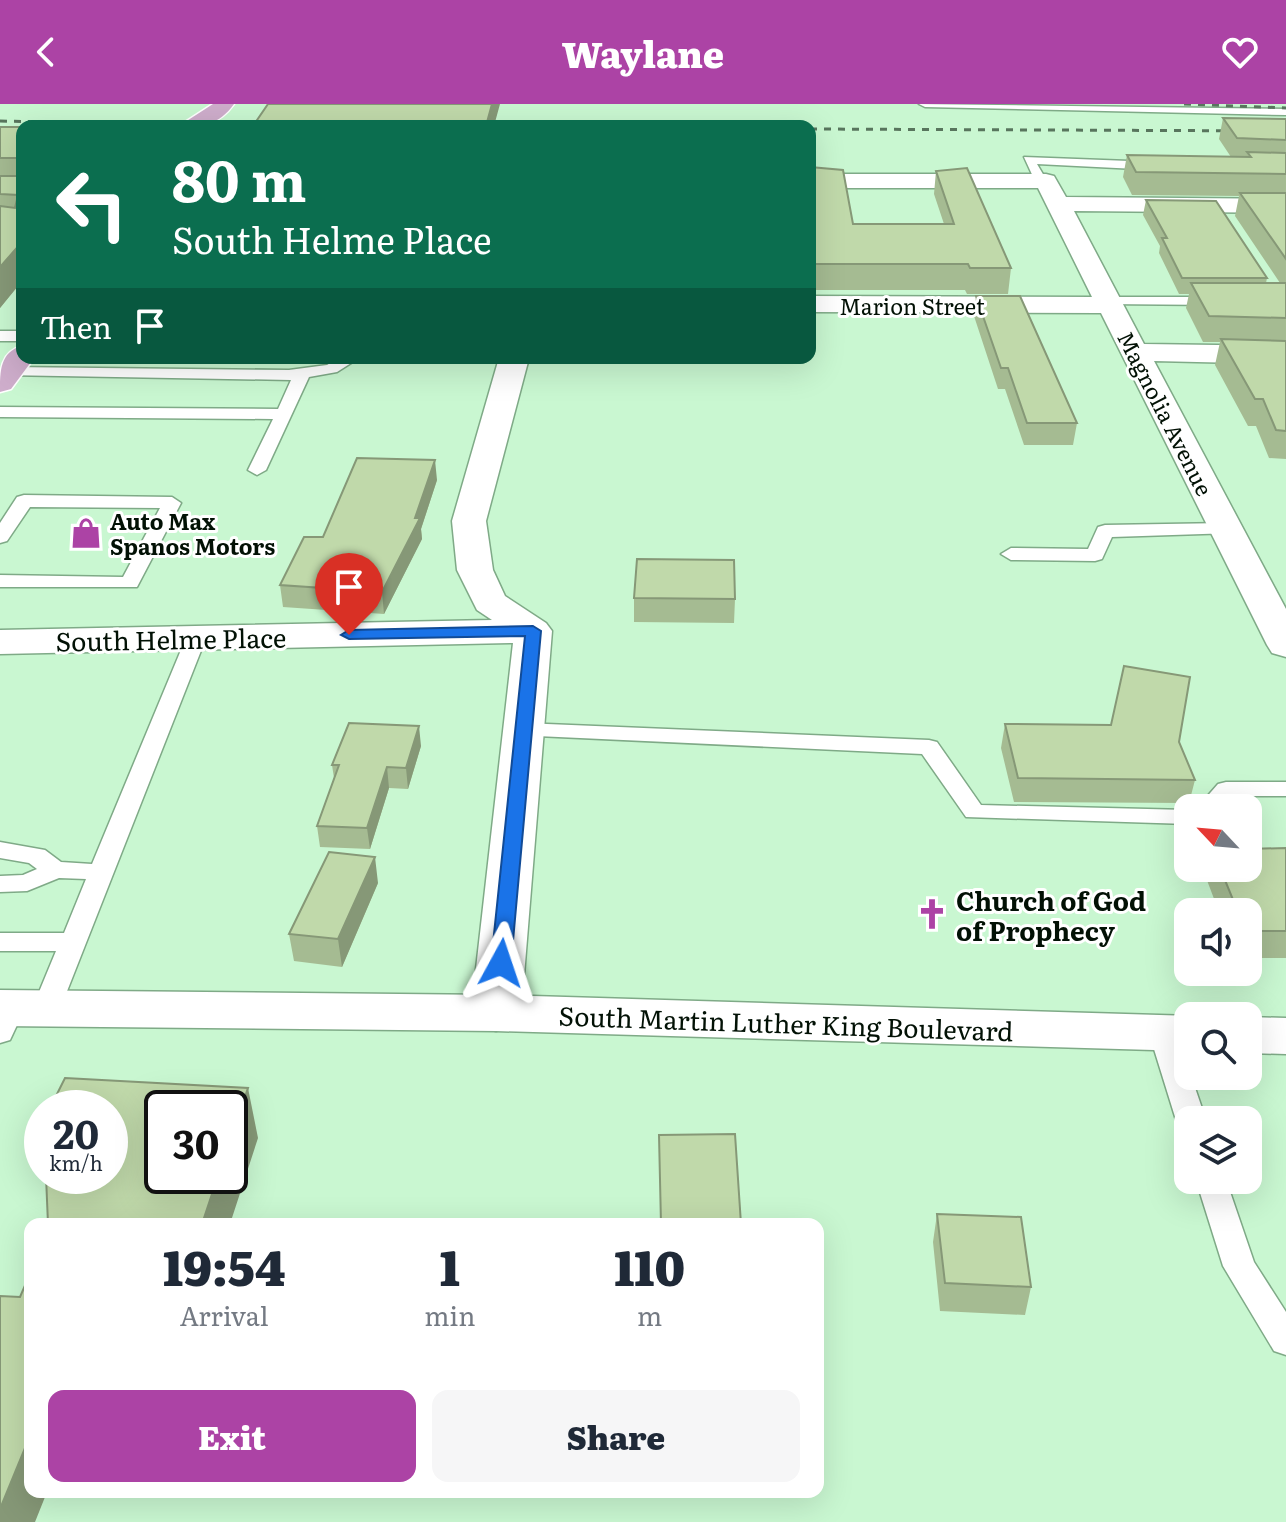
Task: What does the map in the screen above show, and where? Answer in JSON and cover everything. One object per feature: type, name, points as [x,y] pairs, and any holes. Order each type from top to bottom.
[{"type":"main road","points":[[184,120],[179,114],[186,104]]},
{"type":"main road","points":[[203,120],[216,114],[224,104]]},
{"type":"street","points":[[816,181],[1048,189],[1222,212],[1286,206]]},
{"type":"street","name":"Magnolia Avenue","points":[[1048,189],[1286,645]]},
{"type":"street","name":"Marion Street","points":[[816,304],[1110,303]]},
{"type":"street","points":[[1135,352],[1286,355]]},
{"type":"street","points":[[496,1013],[533,631],[490,602],[475,570],[469,521],[512,364]]},
{"type":"street","name":"South Helme Place","points":[[0,642],[533,631]]},
{"type":"street","name":"South Martin Luther King Boulevard","points":[[14,1014],[496,1013],[1174,1033]]},
{"type":"street","points":[[1262,1035],[1286,1036]]},
{"type":"lane","points":[[925,104],[1170,107],[1286,112]]},
{"type":"lane","points":[[1048,189],[1028,160],[1163,166]]},
{"type":"lane","points":[[1110,303],[1236,301]]},
{"type":"lane","points":[[10,370],[302,374],[331,369],[340,364]]},
{"type":"lane","points":[[257,470],[302,374]]},
{"type":"lane","points":[[0,412],[284,414]]},
{"type":"lane","points":[[0,537],[24,501],[172,503],[130,583],[2,584]]},
{"type":"lane","points":[[1011,554],[1095,555],[1105,531],[1226,529]]},
{"type":"lane","points":[[14,1014],[72,942],[196,638]]},
{"type":"lane","points":[[523,730],[929,747],[974,812],[1174,817]]},
{"type":"lane","points":[[1222,794],[1226,789],[1286,789]]},
{"type":"lane","points":[[0,850],[36,856],[55,870]]},
{"type":"lane","points":[[0,884],[27,883],[55,870],[101,872]]},
{"type":"lane","points":[[0,942],[72,942]]},
{"type":"lane","points":[[1216,1194],[1239,1266],[1286,1341]]},
{"type":"building","points":[[268,104],[492,104],[488,120],[257,120]]},
{"type":"building","points":[[1223,118],[1286,119],[1286,140],[1237,138]]},
{"type":"building","points":[[0,127],[16,127],[16,158],[0,158]]},
{"type":"building","points":[[1247,152],[1286,153],[1286,174],[1136,172],[1127,155],[1251,157]]},
{"type":"building","points":[[816,168],[843,170],[853,224],[954,224],[936,171],[967,168],[1011,268],[970,268],[968,264],[816,264]]},
{"type":"building","points":[[0,176],[16,176],[16,195],[0,194]]},
{"type":"building","points":[[1240,193],[1286,193],[1286,259]]},
{"type":"building","points":[[1146,200],[1216,201],[1267,278],[1182,278],[1162,238],[1167,238]]},
{"type":"building","points":[[16,204],[16,249],[0,267],[0,206],[15,208]]},
{"type":"building","points":[[1191,283],[1286,283],[1286,318],[1209,316]]},
{"type":"building","points":[[976,296],[1020,296],[1077,423],[1027,423],[1008,368],[1001,368]]},
{"type":"building","points":[[1221,339],[1286,341],[1286,431],[1276,430],[1263,399],[1255,399]]},
{"type":"building","points":[[357,458],[435,460],[415,518],[420,518],[382,592],[280,585],[304,537],[323,537]]},
{"type":"building","points":[[637,559],[734,560],[735,599],[634,598]]},
{"type":"building","points":[[1124,666],[1190,677],[1179,742],[1195,780],[1018,778],[1005,724],[1111,725]]},
{"type":"building","points":[[349,723],[419,726],[406,768],[387,767],[367,828],[317,826],[339,765],[332,765]]},
{"type":"building","points":[[1286,848],[1286,931],[1262,931],[1262,898],[1232,898],[1226,882],[1262,882],[1262,849]]},
{"type":"building","points":[[329,852],[375,857],[338,939],[289,934]]},
{"type":"building","points":[[65,1078],[248,1088],[144,1090],[144,1194],[212,1194],[204,1218],[48,1218],[47,1194],[128,1194],[128,1090],[59,1090]]},
{"type":"building","points":[[735,1134],[741,1218],[661,1218],[659,1135]]},
{"type":"building","points":[[937,1214],[1021,1217],[1031,1287],[945,1283]]},
{"type":"building","points":[[24,1288],[24,1451],[0,1509],[0,1296],[20,1297]]},
{"type":"railway","points":[[1184,104],[1286,108]]},
{"type":"railway","points":[[0,121],[16,121]]},
{"type":"railway","points":[[816,129],[1286,131]]},
{"type":"place","name":"Auto Max Spanos Motors","points":[[86,533]]},
{"type":"place","name":"Church of God of Prophecy","points":[[932,914]]},
{"type":"route","points":[[349,635],[533,631],[501,963]]}]
